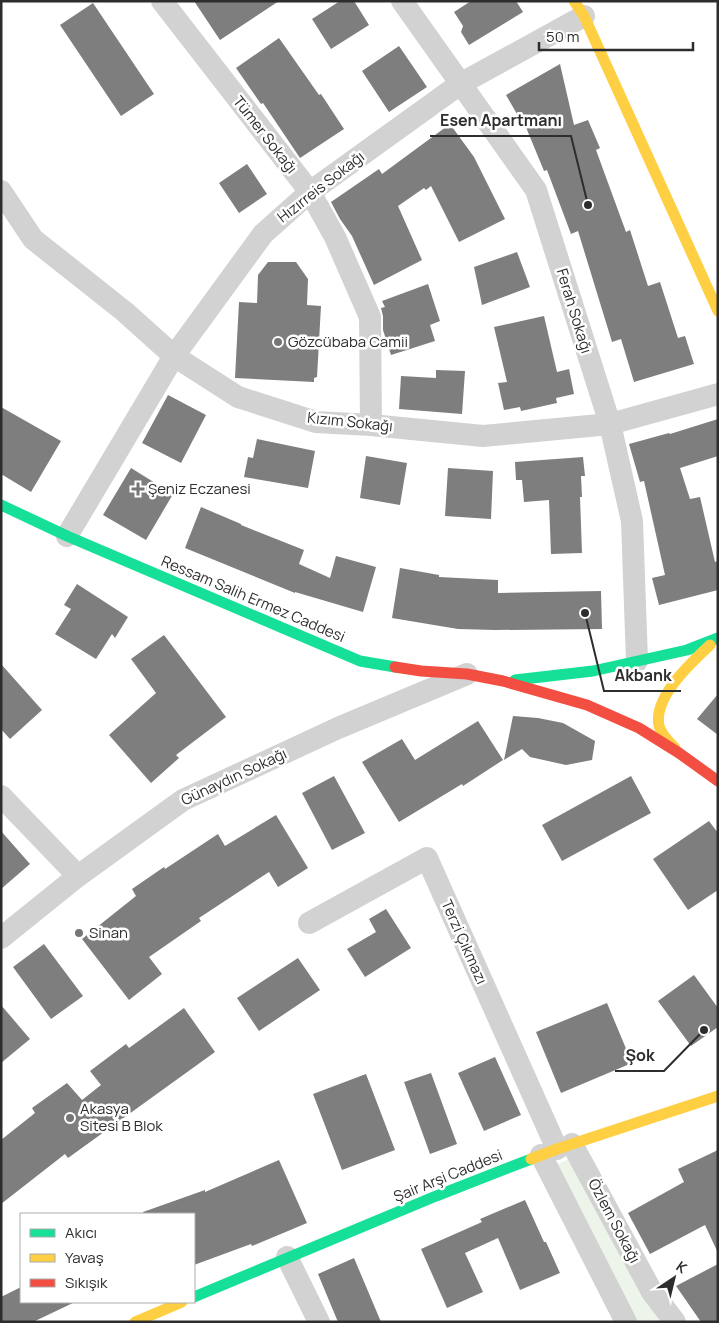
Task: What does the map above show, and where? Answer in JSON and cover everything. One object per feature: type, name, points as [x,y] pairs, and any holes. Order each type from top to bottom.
[{"type":"main road","points":[[579,9],[718,311]]},
{"type":"main road","name":"Ressam Salih Ermez Caddesi","points":[[1,505],[67,536],[360,661],[422,672],[467,674],[587,705],[639,728],[679,753]]},
{"type":"main road","points":[[503,682],[593,671],[687,650],[717,638]]},
{"type":"main road","points":[[717,638],[692,661],[665,697],[658,714],[658,726],[679,753],[718,781]]},
{"type":"main road","name":"Şair Arşi Caddesi","points":[[195,1297],[436,1196],[557,1149],[718,1096]]},
{"type":"main road","points":[[136,1322],[180,1303]]},
{"type":"street","name":"Tümer Sokağı","points":[[162,1],[310,192],[335,237],[370,317],[371,425]]},
{"type":"street","name":"Ferah Sokağı","points":[[402,1],[536,190],[610,424],[632,521],[637,661]]},
{"type":"street","name":"Hızırreis Sokağı","points":[[67,536],[174,356],[263,234],[310,192],[460,84],[579,9]]},
{"type":"street","name":"Kızım Sokağı","points":[[1,191],[33,239],[125,312],[174,356],[238,397],[316,422],[371,425],[483,436],[610,424],[718,394]]},
{"type":"street","name":"Günaydın Sokağı","points":[[1,938],[78,876],[183,800],[338,728],[467,674]]},
{"type":"street","points":[[1,796],[78,876]]},
{"type":"street","name":"Terzi Çıkmazı","points":[[309,923],[427,858],[557,1149]]},
{"type":"street","points":[[557,1149],[626,1322]]},
{"type":"street","name":"Özlem Sokağı","points":[[557,1149],[652,1292],[675,1322]]},
{"type":"street","points":[[288,1257],[319,1322]]},
{"type":"shaded area","points":[[575,1156],[664,1322],[630,1322],[552,1167]]},
{"type":"building","points":[[194,1],[279,1],[220,40]]},
{"type":"building","points":[[340,1],[354,1],[369,25],[331,49],[312,19]]},
{"type":"building","points":[[471,1],[516,1],[523,12],[469,45],[461,32],[463,26],[454,12]]},
{"type":"building","points":[[93,3],[154,94],[121,116],[60,25]]},
{"type":"building","points":[[279,38],[319,95],[321,94],[344,129],[300,158],[263,103],[261,104],[236,68]]},
{"type":"building","points":[[399,46],[427,87],[389,112],[362,71]]},
{"type":"building","points":[[560,64],[574,125],[588,120],[600,148],[596,150],[626,232],[630,230],[648,286],[660,282],[678,338],[685,336],[694,364],[634,382],[621,339],[612,342],[578,231],[571,234],[547,170],[544,171],[523,120],[521,121],[506,95]]},
{"type":"building","points":[[450,124],[474,157],[505,219],[459,242],[431,186],[426,190],[424,188],[398,206],[422,260],[374,285],[352,236],[331,202],[379,169],[382,174]]},
{"type":"building","points":[[247,164],[267,194],[239,213],[219,183]]},
{"type":"building","points":[[517,252],[530,287],[482,305],[474,267]]},
{"type":"building","name":"Gözcübaba Camii","points":[[268,262],[296,262],[308,279],[307,305],[321,306],[317,377],[314,378],[314,382],[235,378],[239,302],[257,303],[258,275]]},
{"type":"building","points":[[428,284],[440,321],[430,325],[435,341],[391,355],[383,330],[381,308],[385,307],[382,301]]},
{"type":"building","points":[[544,316],[557,372],[569,369],[574,394],[556,398],[557,403],[521,411],[520,407],[504,410],[498,383],[507,382],[494,327]]},
{"type":"building","points":[[436,370],[465,371],[462,414],[399,409],[401,376],[436,378]]},
{"type":"building","points":[[168,395],[206,415],[181,463],[142,443]]},
{"type":"building","points":[[1,407],[61,441],[31,492],[1,474]]},
{"type":"building","points":[[718,419],[718,456],[680,468],[690,499],[700,497],[715,562],[718,561],[718,590],[659,605],[652,578],[665,575],[644,481],[640,482],[629,444]]},
{"type":"building","points":[[257,439],[315,451],[308,488],[244,477],[248,457],[253,458]]},
{"type":"building","points":[[366,456],[407,463],[400,505],[360,498]]},
{"type":"building","points":[[583,457],[585,476],[581,476],[582,497],[580,497],[582,553],[551,554],[549,500],[524,502],[522,480],[516,480],[515,462]]},
{"type":"building","points":[[131,468],[173,494],[146,540],[103,515]]},
{"type":"building","points":[[448,468],[493,471],[491,519],[445,516]]},
{"type":"building","points":[[201,507],[304,550],[299,564],[330,578],[336,556],[376,567],[363,612],[295,593],[185,548]]},
{"type":"building","points":[[400,568],[439,575],[439,577],[498,580],[498,593],[601,591],[602,629],[458,629],[392,618]]},
{"type":"building","points":[[77,584],[128,617],[115,638],[112,634],[96,659],[55,634],[71,609],[64,605]]},
{"type":"building","points":[[164,635],[226,717],[176,755],[179,758],[151,783],[109,735],[156,693],[131,659]]},
{"type":"building","points":[[1,664],[42,710],[10,739],[1,729]]},
{"type":"building","points":[[718,694],[718,735],[697,719]]},
{"type":"building","points":[[513,716],[563,723],[595,741],[592,760],[566,765],[530,757],[522,749],[504,760]]},
{"type":"building","points":[[478,721],[503,760],[463,786],[462,784],[399,822],[362,762],[402,739],[415,760]]},
{"type":"building","points":[[334,776],[365,833],[332,850],[302,793]]},
{"type":"building","points":[[631,776],[651,813],[562,861],[542,825]]},
{"type":"building","points":[[276,815],[308,868],[278,887],[269,872],[199,918],[201,921],[149,957],[162,974],[129,1000],[82,939],[136,896],[132,889],[164,867],[165,869],[218,834],[225,846]]},
{"type":"building","points":[[709,821],[718,833],[718,890],[688,910],[653,859]]},
{"type":"building","points":[[1,831],[30,864],[1,889]]},
{"type":"building","points":[[386,909],[411,948],[365,977],[347,949],[376,932],[369,919]]},
{"type":"building","points":[[44,944],[83,996],[51,1019],[13,967]]},
{"type":"building","points":[[298,958],[320,990],[259,1031],[237,998]]},
{"type":"building","points":[[694,975],[718,1008],[718,1027],[691,1046],[658,1001]]},
{"type":"building","points":[[607,1003],[632,1063],[561,1093],[536,1032]]},
{"type":"building","points":[[1,1005],[30,1039],[1,1063]]},
{"type":"building","points":[[184,1008],[215,1052],[68,1158],[65,1154],[1,1204],[1,1140],[35,1113],[32,1108],[67,1083],[82,1100],[101,1085],[90,1071],[126,1044],[129,1048]]},
{"type":"building","points":[[495,1057],[521,1115],[484,1131],[458,1073]]},
{"type":"building","points":[[431,1073],[457,1144],[430,1154],[404,1082]]},
{"type":"building","points":[[366,1074],[395,1150],[342,1170],[313,1094]]},
{"type":"building","points":[[718,1150],[718,1253],[705,1225],[650,1254],[628,1213],[684,1182],[678,1169]]},
{"type":"building","points":[[279,1160],[307,1223],[252,1246],[251,1244],[195,1265],[195,1213],[143,1212],[205,1190],[205,1192]]},
{"type":"building","points":[[525,1200],[560,1273],[520,1290],[498,1238],[465,1253],[483,1292],[447,1308],[421,1249],[482,1222],[480,1219]]},
{"type":"building","points":[[354,1258],[381,1322],[338,1322],[318,1274]]},
{"type":"building","points":[[718,1264],[718,1322],[701,1322],[676,1286]]},
{"type":"building","points":[[20,1288],[20,1303],[73,1303],[33,1322],[1,1322],[1,1297]]},
{"type":"traffic: fast","points":[[1,505],[67,536],[360,661],[395,667]]},
{"type":"traffic: fast","points":[[515,680],[593,671],[687,650],[718,638]]},
{"type":"traffic: fast","points":[[195,1297],[436,1196],[531,1159]]},
{"type":"traffic: slow","points":[[574,1],[584,16],[718,311]]},
{"type":"traffic: slow","points":[[675,748],[663,735],[659,726],[662,704],[667,692],[675,681],[710,645]]},
{"type":"traffic: slow","points":[[531,1159],[718,1096]]},
{"type":"traffic: slow","points":[[135,1322],[180,1303]]},
{"type":"traffic: jam","points":[[395,667],[467,674],[503,681],[587,705],[639,728],[679,753],[718,781]]},
{"type":"place","name":"Esen Apartmanı","points":[[588,205]]},
{"type":"place","name":"Gözcübaba Camii","points":[[278,342]]},
{"type":"place","name":"Şeniz Eczanesi","points":[[138,489]]},
{"type":"place","name":"Akbank","points":[[585,613]]},
{"type":"place","name":"Sinan","points":[[79,933]]},
{"type":"place","name":"Şok","points":[[704,1030]]},
{"type":"place","name":"Akasya Sitesi B Blok","points":[[70,1118]]}]
